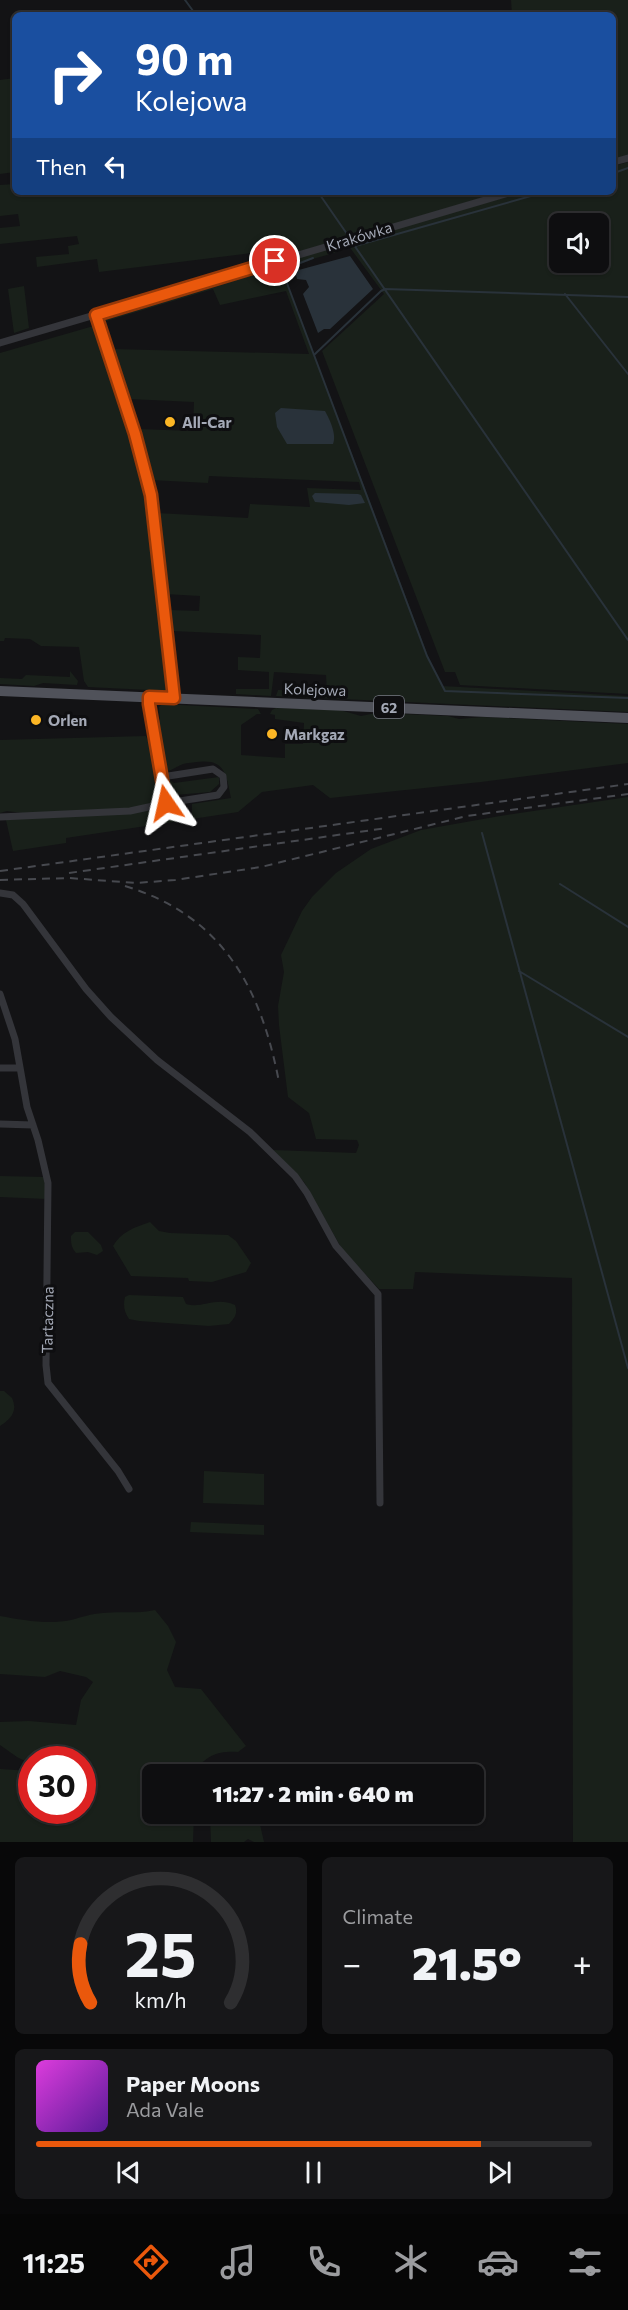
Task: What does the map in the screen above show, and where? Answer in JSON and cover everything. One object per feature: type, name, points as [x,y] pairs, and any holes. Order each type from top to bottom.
[{"type":"main road","name":"Kolejowa","points":[[0,691],[628,718]]},
{"type":"street","name":"Krakówka","points":[[0,344],[502,195]]},
{"type":"street","points":[[96,315],[135,434],[151,495],[174,698]]},
{"type":"street","points":[[149,697],[166,803]]},
{"type":"street","points":[[0,817],[130,811],[219,795],[224,787],[223,776],[217,770],[210,769],[162,777]]},
{"type":"street","points":[[0,893],[10,894],[19,899],[91,995],[135,1040],[250,1132],[281,1162],[301,1184],[338,1249],[378,1294],[380,1503]]},
{"type":"street","name":"Tartaczna","points":[[0,994],[15,1039],[27,1107],[48,1183],[50,1199],[46,1347],[48,1383],[129,1489]]},
{"type":"street","points":[[0,1068],[20,1068]]},
{"type":"street","points":[[0,1124],[33,1125]]},
{"type":"shaded area","points":[[511,0],[628,0],[628,155],[616,158],[616,12],[512,12]]},
{"type":"shaded area","points":[[12,78],[12,172],[0,174],[0,80]]},
{"type":"shaded area","points":[[628,162],[628,694],[460,685],[455,672],[445,672],[322,351],[384,294],[348,245],[350,242],[513,195],[616,195],[616,165]]},
{"type":"shaded area","points":[[12,184],[12,195],[492,195],[278,258],[268,251],[99,272],[97,259],[37,267],[36,257],[69,254],[68,246],[79,244],[77,236],[0,244],[0,228],[20,226],[18,214],[0,216],[0,185]]},
{"type":"shaded area","points":[[334,247],[341,251],[284,267],[289,287],[430,661],[442,686],[628,696],[628,712],[276,696],[278,690],[327,691],[326,675],[274,672],[271,696],[236,694],[236,689],[269,689],[269,672],[238,670],[238,657],[260,658],[261,635],[172,631],[169,610],[199,611],[200,596],[165,594],[157,513],[248,518],[250,504],[310,507],[307,488],[361,490],[359,482],[209,476],[208,483],[151,480],[138,429],[193,431],[194,402],[129,399],[112,349],[309,354],[286,291],[220,305],[213,289],[103,322],[103,318]]},
{"type":"shaded area","points":[[350,256],[373,289],[330,329],[324,329],[318,333],[303,294],[309,287],[306,280],[297,279],[295,271]]},
{"type":"shaded area","points":[[24,286],[29,328],[14,333],[8,289]]},
{"type":"shaded area","points":[[97,325],[149,497],[171,689],[169,691],[88,687],[84,681],[79,647],[41,646],[30,639],[5,638],[4,641],[0,641],[0,353]]},
{"type":"shaded area","points":[[281,408],[325,411],[334,432],[333,444],[287,444],[277,427],[275,413]]},
{"type":"shaded area","points":[[315,493],[358,494],[365,503],[349,505],[315,502],[312,496]]},
{"type":"shaded area","points":[[70,671],[78,681],[77,685],[0,684],[0,678],[22,679],[26,675],[70,677]]},
{"type":"shaded area","points":[[162,704],[258,709],[261,714],[257,714],[241,725],[241,755],[285,758],[285,744],[303,744],[304,723],[275,719],[275,715],[270,714],[276,708],[340,710],[361,716],[376,713],[448,716],[459,719],[483,717],[628,724],[628,763],[330,798],[313,785],[262,792],[238,812],[192,819],[192,804],[231,798],[229,786],[223,770],[213,763],[183,764],[166,771],[163,765],[157,723],[160,719],[159,707]]},
{"type":"shaded area","points":[[146,736],[153,754],[159,789],[156,793],[157,804],[133,809],[0,813],[0,740]]},
{"type":"shaded area","points":[[219,777],[219,784],[210,792],[175,795],[167,786],[167,781],[170,780],[174,783]]},
{"type":"shaded area","points":[[628,797],[628,1842],[573,1842],[572,1278],[415,1272],[413,1289],[379,1289],[342,1249],[304,1182],[273,1150],[356,1153],[359,1145],[357,1140],[316,1139],[309,1113],[288,1097],[278,1006],[284,972],[281,955],[302,911],[312,897],[336,873],[371,849],[421,830]]},
{"type":"shaded area","points":[[184,807],[186,820],[66,838],[66,843],[13,851],[6,820],[8,818]]},
{"type":"shaded area","points":[[0,1176],[44,1177],[47,1199],[0,1197]]},
{"type":"shaded area","points":[[150,1222],[159,1231],[170,1233],[228,1235],[236,1241],[251,1263],[246,1272],[212,1282],[189,1281],[188,1278],[131,1276],[113,1246],[124,1234]]},
{"type":"shaded area","points":[[75,1232],[88,1232],[101,1245],[103,1251],[97,1255],[88,1252],[76,1253],[71,1241],[71,1236]]},
{"type":"shaded area","points":[[129,1295],[183,1297],[186,1304],[192,1305],[228,1303],[235,1305],[236,1313],[229,1324],[209,1326],[139,1321],[129,1319],[126,1314],[124,1300]]},
{"type":"shaded area","points":[[0,1391],[4,1391],[12,1398],[14,1411],[0,1426]]},
{"type":"shaded area","points":[[204,1471],[264,1474],[264,1505],[203,1503]]},
{"type":"shaded area","points":[[191,1522],[264,1525],[264,1535],[190,1532]]},
{"type":"shaded area","points":[[155,1610],[168,1626],[176,1642],[167,1670],[175,1687],[201,1689],[246,1746],[238,1752],[213,1755],[201,1764],[142,1764],[142,1824],[194,1824],[193,1842],[0,1842],[0,1769],[18,1770],[18,1824],[96,1824],[96,1746],[18,1746],[18,1758],[0,1745],[0,1722],[29,1721],[76,1725],[81,1700],[93,1682],[86,1677],[60,1671],[45,1677],[0,1674],[0,1616],[53,1622],[99,1613]]},
{"type":"shaded area","points":[[210,1824],[260,1824],[264,1842],[254,1842],[248,1839],[244,1842],[211,1842]]},
{"type":"waterway","points":[[185,0],[194,12]]},
{"type":"waterway","points":[[616,172],[628,168]]},
{"type":"waterway","points":[[320,195],[347,234]]},
{"type":"waterway","points":[[355,246],[534,195]]},
{"type":"waterway","points":[[354,245],[628,640]]},
{"type":"waterway","points":[[313,258],[282,270],[314,355],[385,289],[628,297]]},
{"type":"waterway","points":[[565,294],[628,374]]},
{"type":"waterway","points":[[314,355],[427,656],[445,691],[628,698]]},
{"type":"waterway","points":[[482,833],[628,1368]]},
{"type":"waterway","points":[[560,884],[628,927]]},
{"type":"waterway","points":[[519,971],[628,1037]]},
{"type":"railway","points":[[0,871],[628,784]]},
{"type":"railway","points":[[0,880],[69,878],[136,883],[175,880],[261,867],[467,816],[628,794]]},
{"type":"railway","points":[[69,873],[387,828]]},
{"type":"railway","points":[[125,886],[159,899],[188,916],[212,936],[232,960],[261,1016],[279,1082]]},
{"type":"place","name":"All-Car","points":[[170,422]]},
{"type":"place","name":"Orlen","points":[[36,720]]},
{"type":"place","name":"Markgaz","points":[[272,734]]},
{"type":"route","points":[[166,803],[149,697],[174,698],[174,686],[152,502],[135,434],[96,315],[275,261]]}]
